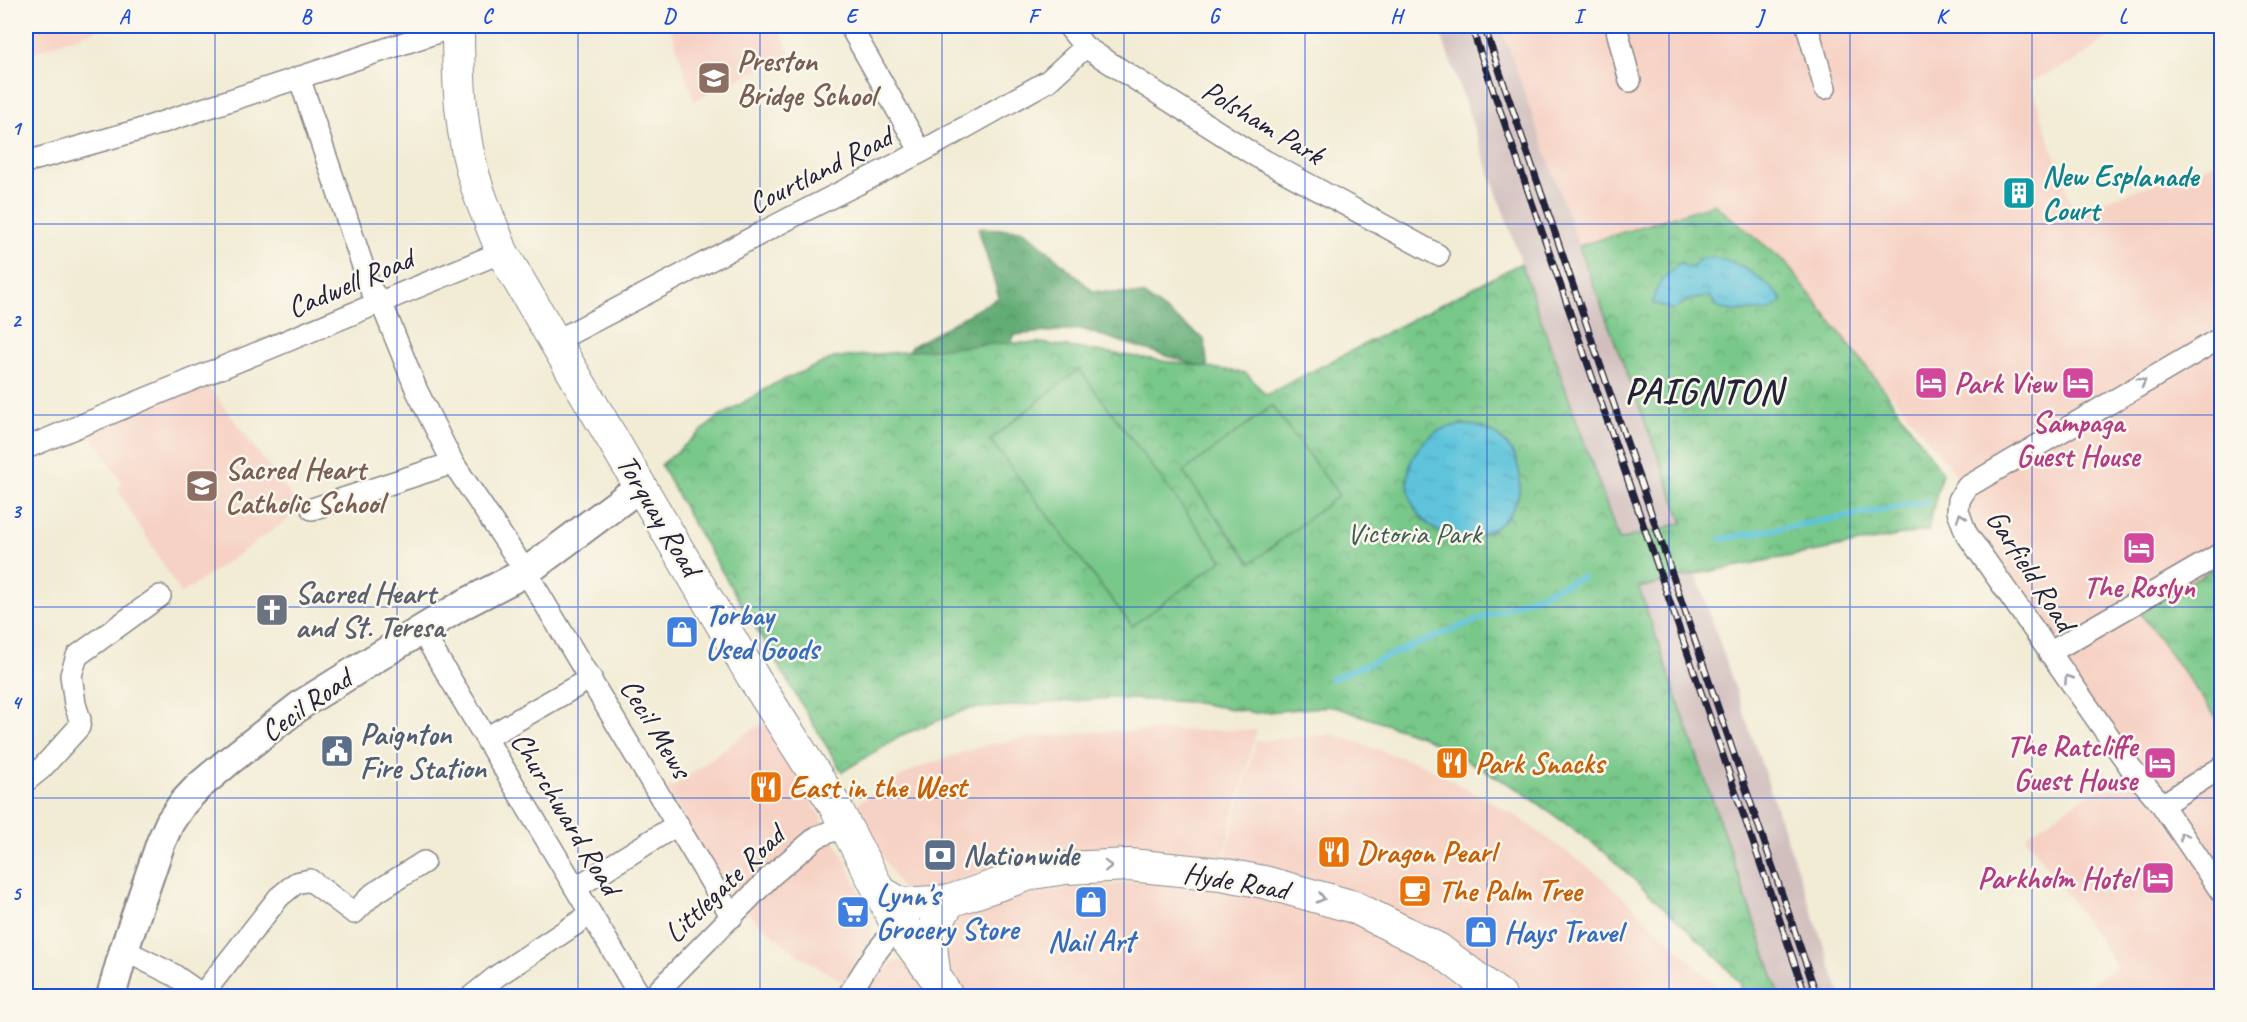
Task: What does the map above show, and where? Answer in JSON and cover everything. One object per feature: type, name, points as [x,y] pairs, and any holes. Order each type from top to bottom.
[{"type":"main road","name":"Torquay Road","points":[[458,26],[458,82],[468,154],[477,186],[502,252],[564,337],[641,486],[753,677],[834,804],[898,927],[941,987]]},
{"type":"main road","name":"Cecil Road","points":[[111,996],[124,950],[161,842],[170,822],[183,803],[229,760],[303,704],[464,604],[526,572],[641,486]]},
{"type":"main road","name":"Hyde Road","points":[[879,891],[901,904],[950,901],[1033,873],[1066,868],[1130,866],[1221,874],[1264,882],[1354,907],[1438,949],[1500,996]]},
{"type":"main road","name":"Torquay Road","points":[[941,987],[930,940],[933,928],[950,901]]},
{"type":"street","points":[[26,162],[139,130],[441,31],[448,26]]},
{"type":"street","points":[[850,26],[921,152]]},
{"type":"street","name":"Polsham Park","points":[[1068,26],[1085,47],[1256,156],[1438,255]]},
{"type":"street","points":[[1616,26],[1630,81]]},
{"type":"street","points":[[1807,26],[1825,88]]},
{"type":"street","name":"Courtland Road","points":[[564,337],[921,152],[1048,81],[1085,47]]},
{"type":"street","name":"Cecil Mews","points":[[299,77],[371,290],[381,302],[417,391],[453,463],[526,572],[732,917]]},
{"type":"street","name":"Cadwell Road","points":[[26,448],[502,252]]},
{"type":"street","name":"Garfield Road","points":[[2222,337],[1967,487],[1959,500],[1958,511],[1966,533],[2049,653],[2131,768],[2162,805],[2222,892]]},
{"type":"street","points":[[312,509],[453,463]]},
{"type":"street","points":[[2049,653],[2222,553]]},
{"type":"street","points":[[26,782],[42,768],[79,727],[80,720],[71,675],[76,656],[160,596]]},
{"type":"street","name":"Churchward Road","points":[[421,630],[577,887],[640,996]]},
{"type":"street","points":[[486,738],[591,678]]},
{"type":"street","points":[[2162,805],[2222,768]]},
{"type":"street","points":[[577,887],[678,824]]},
{"type":"street","name":"Littlegate Road","points":[[653,996],[772,874],[817,837],[844,826]]},
{"type":"street","points":[[124,950],[174,975],[203,996],[279,897],[296,883],[310,880],[354,913],[373,894],[424,862]]},
{"type":"street","name":"Hyde Road","points":[[898,927],[950,901]]},
{"type":"street","points":[[472,996],[497,976],[591,914]]},
{"type":"street","points":[[848,996],[883,944],[898,927]]},
{"type":"shaded area","points":[[26,26],[108,26],[26,55]]},
{"type":"shaded area","name":"Preston Bridge School","points":[[670,26],[778,26],[790,54],[694,101]]},
{"type":"shaded area","points":[[1438,26],[1501,26],[1579,246],[1683,523],[1619,540]]},
{"type":"shaded area","points":[[1501,26],[2123,26],[2079,59],[2030,82],[2074,211],[2221,161],[2221,996],[2069,996],[2118,967],[2025,836],[2130,768],[1966,533],[1966,487],[1901,406],[1715,205],[1579,246]]},
{"type":"shaded area","name":"Sacred Heart Catholic School","points":[[204,380],[302,510],[181,594],[117,489],[122,483],[91,434]]},
{"type":"shaded area","points":[[1696,574],[1841,996],[1780,996],[1639,588]]},
{"type":"shaded area","points":[[766,722],[844,857],[869,911],[872,932],[869,943],[846,984],[799,955],[753,919],[730,893],[666,788],[673,787],[740,737]]},
{"type":"shaded area","points":[[1257,730],[1222,862],[1131,854],[1068,852],[1002,864],[920,895],[904,893],[853,806],[914,769],[988,744],[1108,731]]},
{"type":"shaded area","points":[[1332,734],[1424,765],[1518,817],[1603,878],[1727,996],[1500,996],[1438,949],[1221,874],[1256,741]]},
{"type":"shaded area","points":[[1164,879],[1215,886],[1349,916],[1428,963],[1469,996],[964,996],[941,957],[938,932],[959,915],[981,906],[1023,895]]},
{"type":"shaded area","points":[[896,961],[906,963],[930,996],[861,996],[887,967]]},
{"type":"green space","name":"Victoria Park","points":[[1714,204],[1784,261],[1881,386],[1942,472],[1928,530],[1696,574],[1639,588],[1780,996],[1740,996],[1741,984],[1715,955],[1602,850],[1518,789],[1424,737],[1332,706],[1256,713],[1191,702],[1112,698],[968,709],[904,734],[842,772],[691,520],[661,465],[716,419],[774,384],[834,358],[1004,343],[1041,343],[1246,373],[1266,395],[1521,263],[1619,540],[1683,523],[1579,246]]},
{"type":"green space","points":[[978,228],[1024,230],[1093,291],[1144,295],[1204,339],[1208,369],[1081,329],[1014,335],[1002,378],[879,399],[911,347],[999,297]]},
{"type":"green space","points":[[1079,369],[1222,560],[1132,626],[990,440]]},
{"type":"green space","points":[[1272,406],[1339,495],[1251,563],[1183,472]]},
{"type":"green space","points":[[2212,569],[2221,583],[2221,724],[2139,611]]},
{"type":"water","points":[[1711,257],[1722,259],[1751,272],[1783,300],[1769,311],[1734,311],[1718,308],[1709,296],[1686,301],[1673,310],[1653,303],[1659,285],[1681,262],[1685,267],[1693,268],[1698,260]]},
{"type":"water","points":[[1464,425],[1485,429],[1503,442],[1516,460],[1520,481],[1516,502],[1503,520],[1485,533],[1464,537],[1443,533],[1425,520],[1412,502],[1408,481],[1412,460],[1425,442],[1443,429]]},
{"type":"waterway","points":[[1721,539],[1927,502]]},
{"type":"waterway","points":[[1331,679],[1583,577]]},
{"type":"railway","points":[[1471,26],[1806,996]]},
{"type":"railway","points":[[1484,26],[1817,996]]},
{"type":"place","name":"Preston Bridge School","points":[[714,78]]},
{"type":"place","name":"New Esplanade Court","points":[[2019,193]]},
{"type":"place","name":"Park View","points":[[1931,383]]},
{"type":"place","name":"Sampaga Guest House","points":[[2078,383]]},
{"type":"place","name":"Sacred Heart Catholic School","points":[[202,486]]},
{"type":"place","name":"The Roslyn","points":[[2139,548]]},
{"type":"place","name":"Sacred Heart and St. Teresa","points":[[272,610]]},
{"type":"place","name":"Torbay Used Goods","points":[[682,632]]},
{"type":"place","name":"Paignton Fire Station","points":[[337,751]]},
{"type":"place","name":"Park Snacks","points":[[1452,763]]},
{"type":"place","name":"The Ratcliffe Guest House","points":[[2160,763]]},
{"type":"place","name":"East in the West","points":[[766,787]]},
{"type":"place","name":"Dragon Pearl","points":[[1334,852]]},
{"type":"place","name":"Nationwide","points":[[940,855]]},
{"type":"place","name":"Parkholm Hotel","points":[[2158,878]]},
{"type":"place","name":"The Palm Tree","points":[[1415,891]]},
{"type":"place","name":"Nail Art","points":[[1091,902]]},
{"type":"place","name":"Lynn's Grocery Store","points":[[853,912]]},
{"type":"place","name":"Hays Travel","points":[[1481,932]]},
{"type":"district","name":"PAIGNTON","points":[[1704,391]]}]
